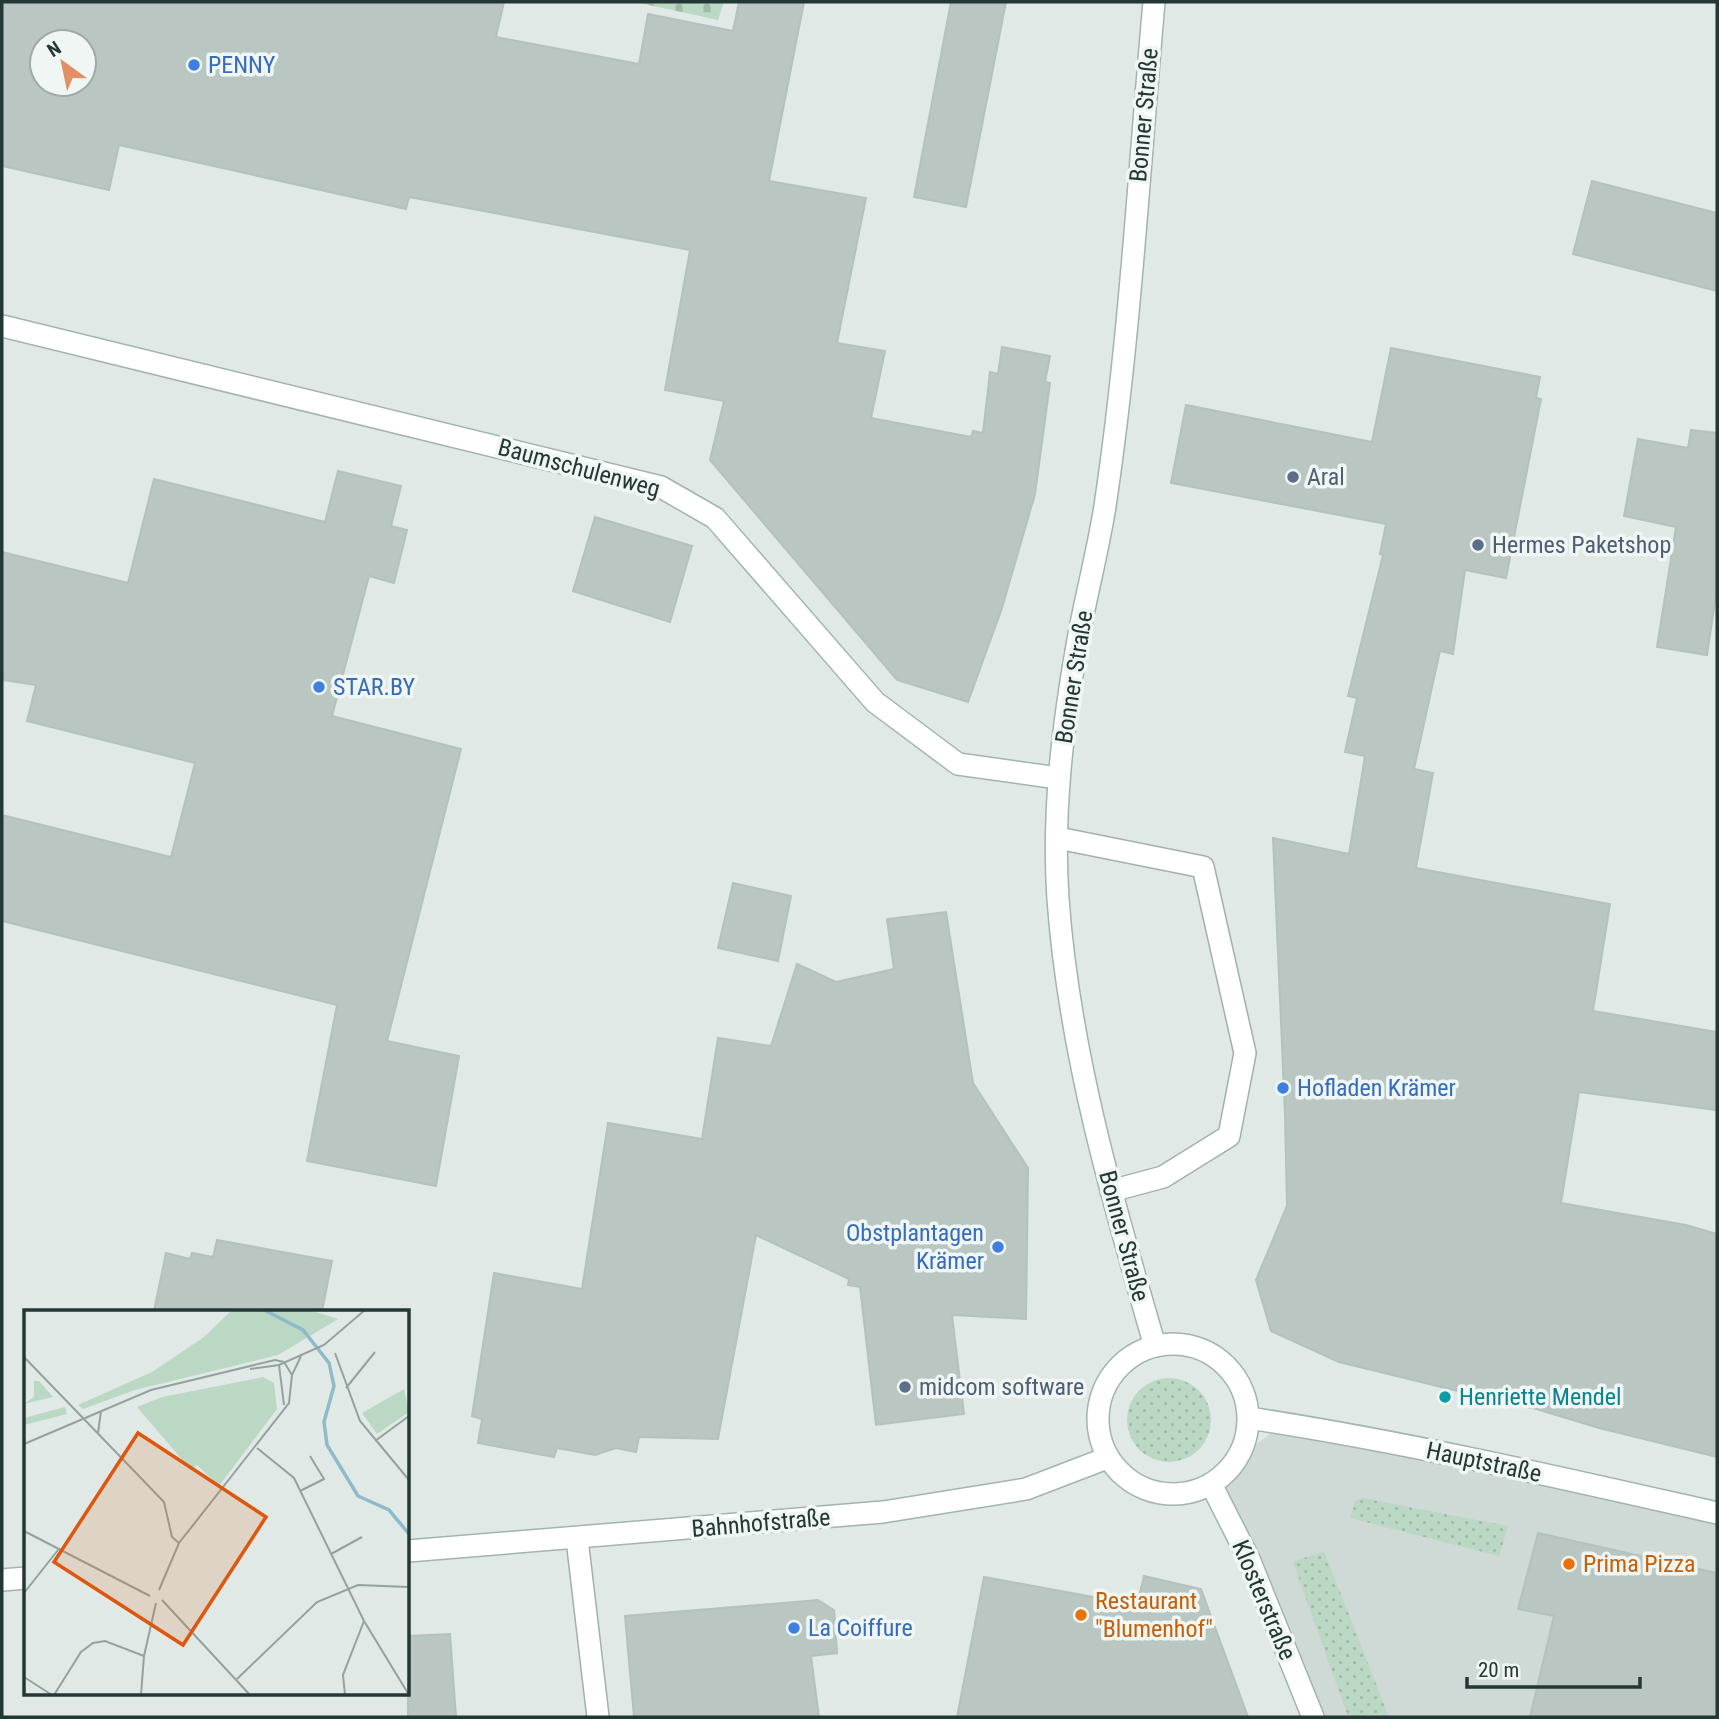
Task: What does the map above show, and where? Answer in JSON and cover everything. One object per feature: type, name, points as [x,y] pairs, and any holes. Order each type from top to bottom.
[{"type":"main road","name":"Bonner Straße","points":[[1154,2],[1119,390],[1105,508],[1078,641],[1058,778],[1058,898],[1076,1046],[1111,1191],[1155,1346]]},
{"type":"main road","name":"Baumschulenweg","points":[[2,326],[661,487],[715,518],[875,702],[958,764],[1058,778]]},
{"type":"main road","points":[[1058,838],[1203,867],[1245,1053],[1229,1136],[1163,1177],[1111,1191]]},
{"type":"main road","points":[[1175,1343],[1194,1347],[1227,1366],[1239,1382],[1249,1418],[1246,1439],[1239,1457],[1227,1472],[1195,1493],[1163,1494],[1148,1491],[1113,1468],[1098,1434],[1097,1418],[1105,1386],[1126,1360],[1155,1346],[1175,1343]]},
{"type":"main road","name":"Hauptstraße","points":[[1249,1418],[1310,1427],[1517,1468],[1717,1513]]},
{"type":"main road","name":"Bahnhofstraße","points":[[410,1551],[883,1512],[1026,1489],[1108,1458]]},
{"type":"main road","name":"Klosterstraße","points":[[1212,1484],[1249,1559],[1313,1717]]},
{"type":"main road","points":[[577,1539],[598,1717]]},
{"type":"main road","points":[[2,1580],[24,1578]]},
{"type":"shaded area","points":[[1285,1423],[1717,1516],[1717,1717],[1308,1717],[1220,1502],[1239,1457]]},
{"type":"green space","points":[[635,2],[724,2],[718,20]]},
{"type":"green space","points":[[1169,1378],[1185,1381],[1199,1390],[1208,1404],[1211,1420],[1208,1436],[1199,1450],[1185,1459],[1169,1462],[1153,1459],[1139,1450],[1130,1436],[1127,1420],[1130,1404],[1139,1390],[1153,1381]]},
{"type":"green space","points":[[1362,1498],[1508,1526],[1499,1556],[1350,1518],[1355,1501]]},
{"type":"green space","points":[[1324,1551],[1389,1717],[1348,1717],[1293,1562]]},
{"type":"building","points":[[2,2],[504,2],[496,37],[639,64],[648,14],[733,31],[739,2],[804,2],[769,181],[866,198],[837,343],[885,351],[871,418],[971,437],[973,431],[983,433],[990,372],[998,374],[1002,347],[1050,356],[1045,382],[1050,383],[1035,494],[1002,608],[968,702],[897,680],[710,460],[724,401],[665,390],[690,250],[409,197],[406,209],[119,145],[109,190],[2,166]]},
{"type":"building","points":[[951,2],[1006,2],[966,207],[914,197]]},
{"type":"building","points":[[1592,181],[1717,213],[1717,291],[1573,254]]},
{"type":"building","points":[[1391,348],[1540,377],[1536,398],[1541,399],[1506,578],[1465,570],[1453,654],[1440,651],[1414,769],[1433,773],[1416,868],[1610,904],[1593,1011],[1717,1032],[1717,1110],[1579,1092],[1561,1203],[1686,1225],[1717,1234],[1717,1457],[1599,1428],[1533,1408],[1339,1362],[1271,1331],[1256,1280],[1287,1206],[1273,838],[1349,854],[1365,756],[1345,752],[1357,698],[1348,696],[1383,555],[1380,554],[1386,524],[1171,483],[1186,405],[1372,442]]},
{"type":"building","points":[[1691,430],[1717,433],[1717,588],[1707,655],[1657,647],[1676,527],[1624,516],[1638,439],[1688,448]]},
{"type":"building","points":[[338,471],[401,486],[391,526],[407,530],[394,583],[369,576],[332,716],[461,749],[387,1041],[459,1056],[436,1186],[307,1161],[337,1005],[2,921],[2,815],[171,857],[195,763],[27,721],[36,685],[2,680],[2,552],[128,583],[154,479],[325,522]]},
{"type":"building","points":[[595,517],[692,546],[670,622],[573,591]]},
{"type":"building","points":[[733,883],[791,896],[778,961],[718,948]]},
{"type":"building","points":[[946,912],[973,1083],[1028,1168],[1026,1319],[952,1315],[964,1414],[876,1425],[860,1287],[848,1285],[849,1279],[756,1235],[718,1439],[639,1437],[636,1452],[616,1448],[595,1455],[557,1448],[554,1457],[478,1443],[482,1419],[472,1416],[494,1273],[582,1289],[608,1123],[702,1139],[718,1038],[771,1046],[797,964],[836,982],[894,969],[887,919]]},
{"type":"building","points":[[217,1240],[332,1261],[322,1310],[154,1310],[166,1253],[190,1259],[192,1253],[213,1257]]},
{"type":"building","points":[[1538,1533],[1717,1573],[1717,1717],[1530,1717],[1554,1616],[1518,1609]]},
{"type":"building","points":[[1144,1576],[1201,1589],[1248,1717],[957,1717],[984,1577],[1137,1605]]},
{"type":"building","points":[[818,1600],[834,1610],[837,1653],[811,1656],[819,1717],[634,1717],[625,1616]]},
{"type":"building","points":[[450,1634],[456,1717],[408,1717],[410,1636]]},
{"type":"place","name":"PENNY","points":[[194,65]]},
{"type":"place","name":"Aral","points":[[1293,477]]},
{"type":"place","name":"Hermes Paketshop","points":[[1478,545]]},
{"type":"place","name":"STAR.BY","points":[[319,687]]},
{"type":"place","name":"Hofladen Krämer","points":[[1283,1088]]},
{"type":"place","name":"Obstplantagen Krämer","points":[[998,1247]]},
{"type":"place","name":"midcom software","points":[[905,1387]]},
{"type":"place","name":"Henriette Mendel","points":[[1445,1397]]},
{"type":"place","name":"Prima Pizza","points":[[1569,1564]]},
{"type":"place","name":"Restaurant \"Blumenhof\"","points":[[1081,1615]]},
{"type":"place","name":"La Coiffure","points":[[794,1628]]}]
